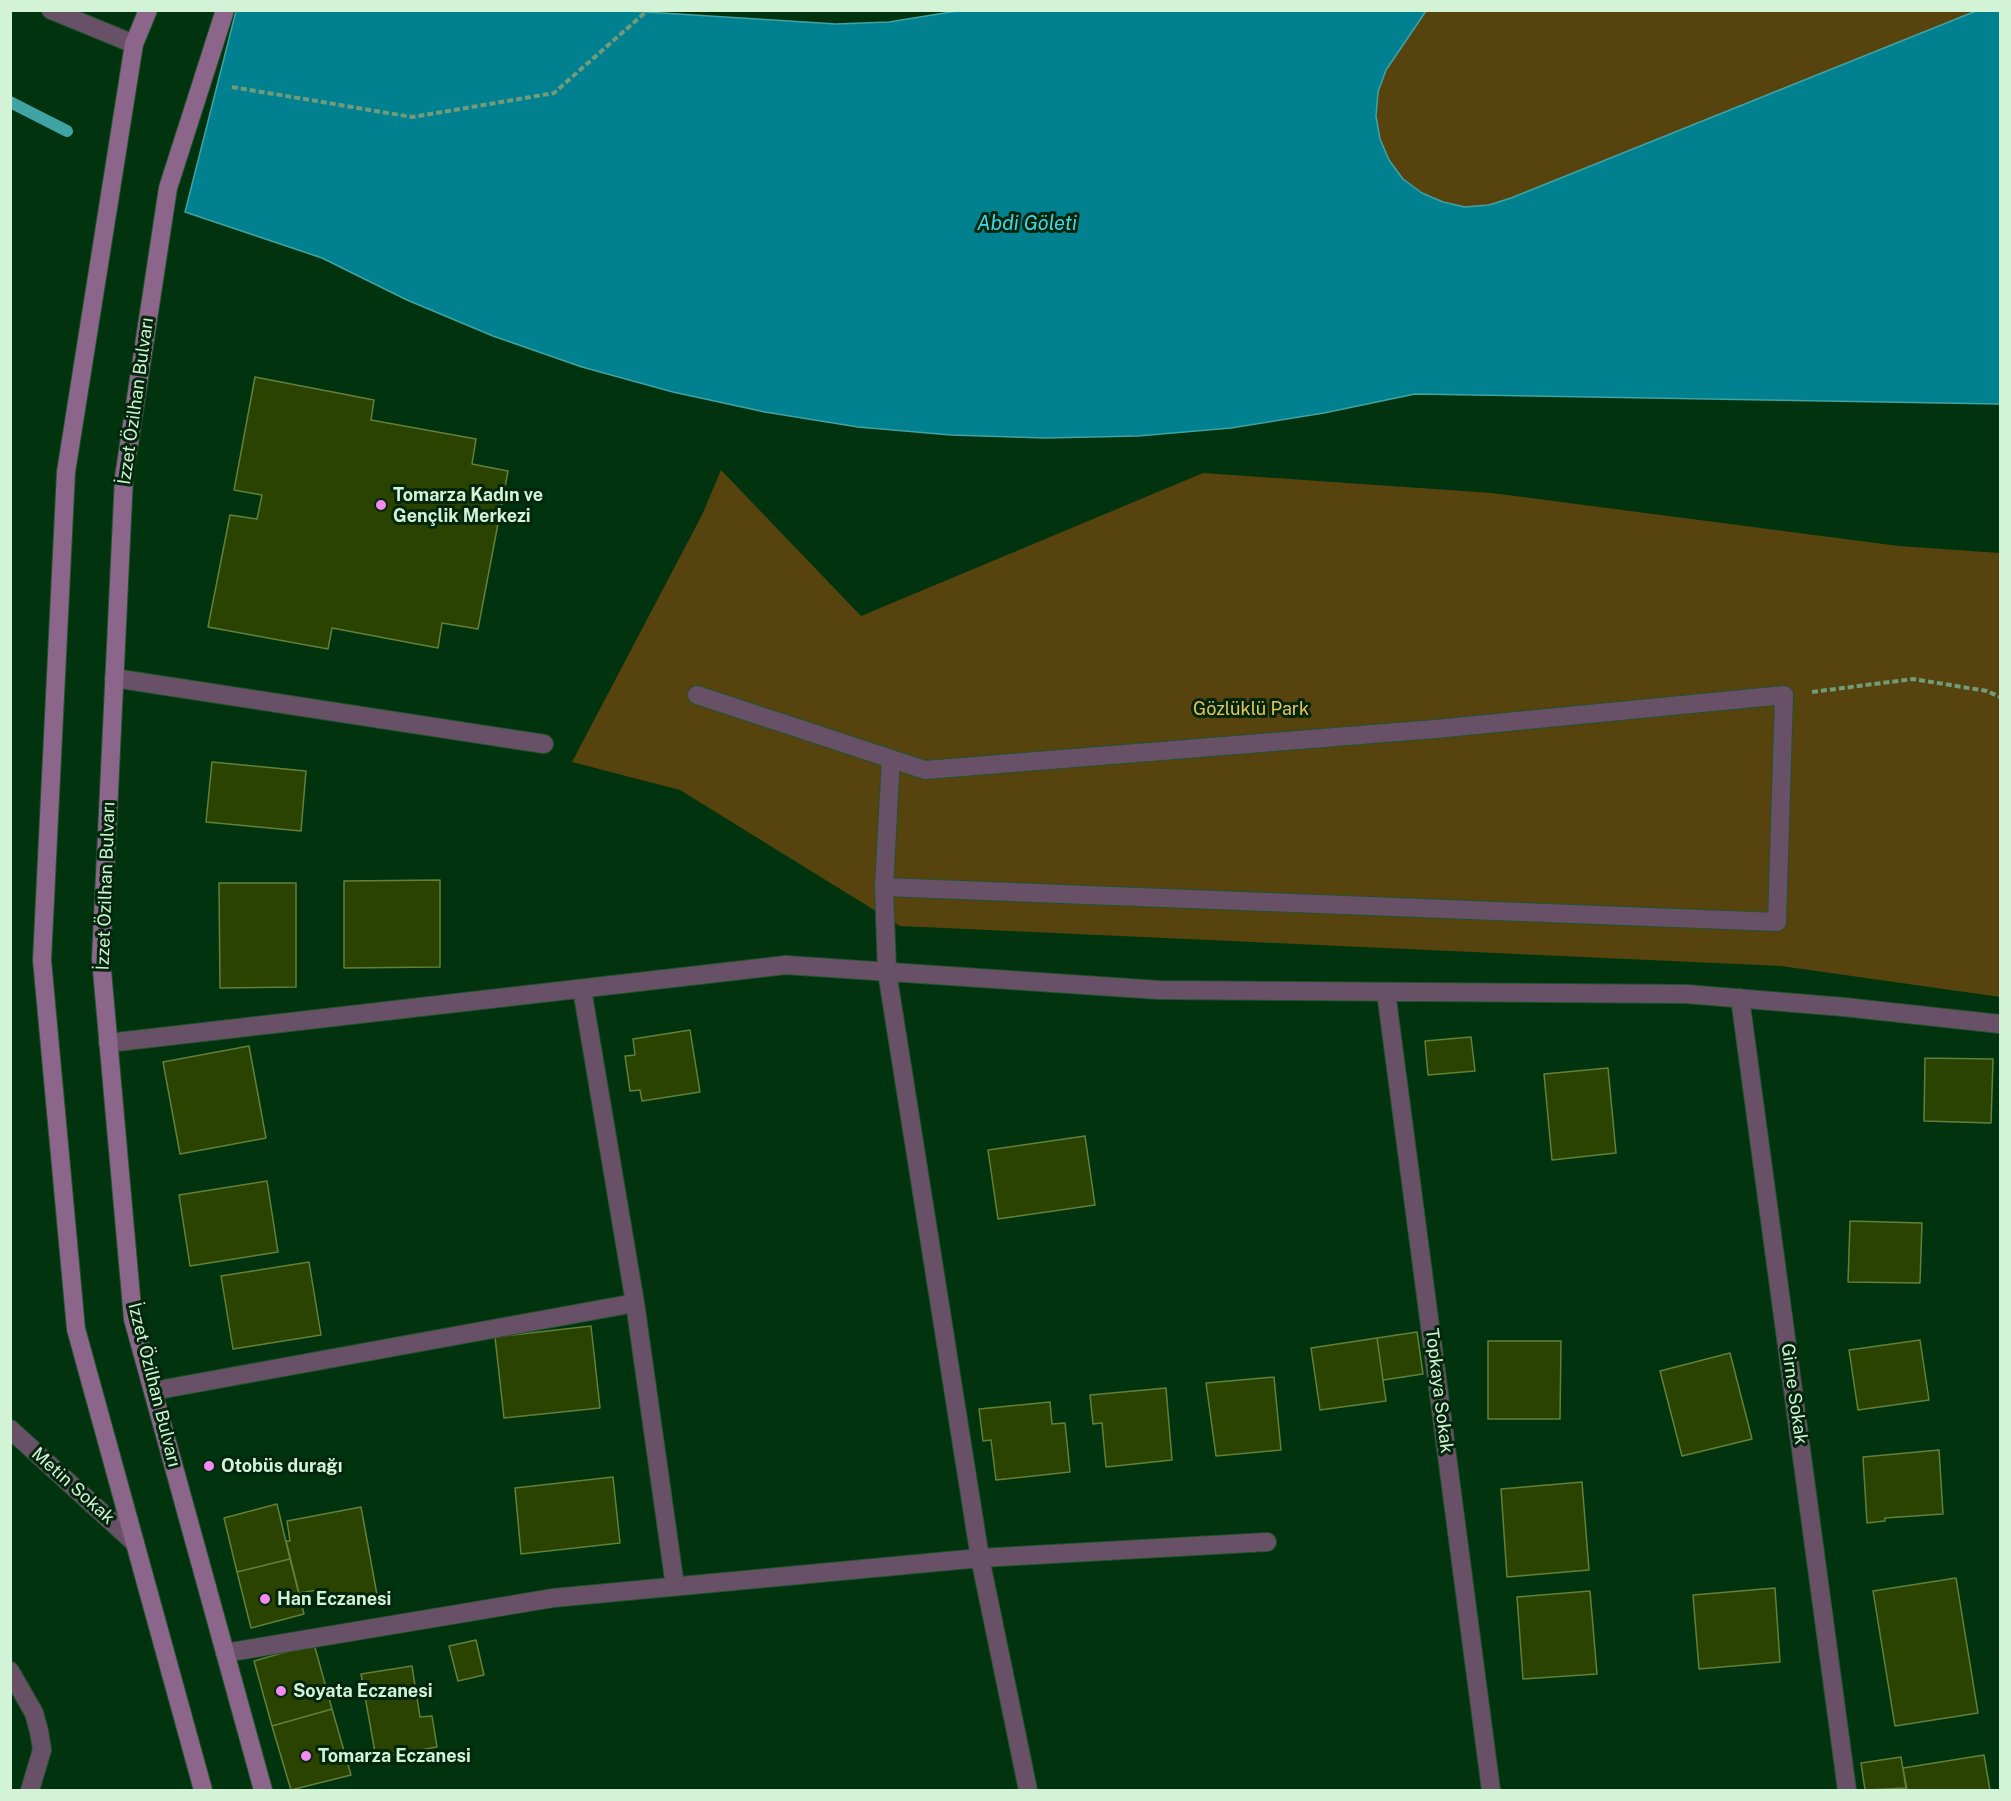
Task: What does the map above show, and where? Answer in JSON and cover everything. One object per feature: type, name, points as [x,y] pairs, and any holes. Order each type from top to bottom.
[{"type":"main road","points":[[148,10],[134,44],[66,472],[42,960],[76,1329],[203,1791]]},
{"type":"main road","name":"İzzet Özilhan Bulvarı","points":[[225,10],[168,188],[124,477],[100,959],[133,1319],[262,1791]]},
{"type":"street","points":[[51,10],[134,44]]},
{"type":"street","points":[[114,678],[544,744]]},
{"type":"street","points":[[697,695],[924,770],[1435,729],[1784,694],[1777,922],[884,887]]},
{"type":"street","points":[[891,759],[884,887],[887,972],[980,1558],[1028,1791]]},
{"type":"street","points":[[108,1043],[786,965],[1159,990],[1686,994],[2001,1024]]},
{"type":"street","points":[[582,989],[635,1304],[675,1586]]},
{"type":"street","name":"Topkaya Sokak","points":[[1386,992],[1491,1791]]},
{"type":"street","name":"Girne Sokak","points":[[1740,998],[1847,1791]]},
{"type":"street","points":[[153,1391],[635,1304]]},
{"type":"street","name":"Metin Sokak","points":[[10,1429],[135,1543]]},
{"type":"street","points":[[225,1653],[553,1598],[980,1558],[1267,1542]]},
{"type":"street","points":[[10,1671],[34,1713],[39,1731],[42,1750],[30,1791]]},
{"type":"path","points":[[202,82],[412,117],[554,93],[648,10]]},
{"type":"path","points":[[1784,694],[1913,679],[1987,691],[2001,697]]},
{"type":"green space","points":[[1426,11],[1976,11],[1511,198],[1489,205],[1465,207],[1443,202],[1422,193],[1403,179],[1389,160],[1380,139],[1376,116],[1378,92],[1386,70]]},
{"type":"green space","name":"Gözlüklü Park","points":[[721,470],[861,616],[1203,473],[1492,493],[1899,546],[2000,553],[2000,997],[1781,966],[900,926],[680,790],[572,762],[702,515]]},
{"type":"water","name":"Abdi Göleti","points":[[963,10],[1426,11],[1386,70],[1378,92],[1376,116],[1380,139],[1389,160],[1403,179],[1422,193],[1443,202],[1465,207],[1489,205],[1511,198],[1976,11],[2000,11],[2000,404],[1415,394],[1324,413],[1231,428],[1138,436],[1045,438],[951,435],[858,427],[765,412],[673,392],[582,367],[493,336],[407,300],[322,258],[185,212],[236,11],[631,11],[836,24],[889,22]]},
{"type":"building","name":"Tomarza Kadın ve Gençlik Merkezi","points":[[255,377],[374,400],[371,420],[476,439],[472,464],[508,471],[478,629],[442,623],[438,648],[332,628],[328,649],[208,627],[230,515],[257,519],[262,495],[234,490]]},
{"type":"building","points":[[212,762],[306,771],[301,831],[206,822]]},
{"type":"building","points":[[440,880],[440,967],[344,968],[344,881]]},
{"type":"building","points":[[219,883],[296,883],[296,987],[220,988]]},
{"type":"building","points":[[690,1030],[700,1092],[642,1101],[640,1090],[630,1091],[625,1056],[635,1055],[633,1039]]},
{"type":"building","points":[[1471,1037],[1475,1071],[1428,1075],[1425,1041]]},
{"type":"building","points":[[249,1046],[266,1138],[180,1154],[163,1062]]},
{"type":"building","points":[[1925,1058],[1993,1059],[1991,1123],[1924,1121]]},
{"type":"building","points":[[1608,1068],[1616,1153],[1552,1160],[1544,1074]]},
{"type":"building","points":[[1085,1136],[1095,1205],[998,1219],[988,1150]]},
{"type":"building","points":[[267,1181],[278,1252],[190,1266],[179,1195]]},
{"type":"building","points":[[1850,1221],[1922,1223],[1920,1283],[1848,1282]]},
{"type":"building","points":[[309,1262],[321,1335],[233,1349],[221,1276]]},
{"type":"building","points":[[591,1326],[600,1408],[504,1418],[495,1337]]},
{"type":"building","points":[[1417,1332],[1423,1374],[1383,1380],[1377,1338]]},
{"type":"building","points":[[1377,1338],[1386,1401],[1320,1410],[1311,1348]]},
{"type":"building","points":[[1920,1340],[1929,1400],[1858,1410],[1849,1350]]},
{"type":"building","points":[[1488,1341],[1561,1341],[1560,1419],[1488,1419]]},
{"type":"building","points":[[1730,1353],[1752,1439],[1682,1456],[1660,1371]]},
{"type":"building","points":[[1274,1377],[1281,1450],[1216,1456],[1206,1383]]},
{"type":"building","points":[[1166,1388],[1172,1460],[1106,1467],[1102,1423],[1093,1424],[1090,1395]]},
{"type":"building","points":[[1050,1402],[1052,1424],[1065,1423],[1070,1472],[996,1480],[991,1440],[983,1441],[979,1409]]},
{"type":"building","points":[[1939,1450],[1943,1514],[1885,1518],[1885,1521],[1867,1523],[1863,1457]]},
{"type":"building","points":[[613,1477],[620,1543],[521,1554],[515,1488]]},
{"type":"building","points":[[1582,1482],[1589,1570],[1507,1577],[1501,1489]]},
{"type":"building","points":[[277,1504],[290,1559],[237,1572],[224,1518]]},
{"type":"building","points":[[361,1507],[377,1595],[326,1604],[323,1589],[299,1593],[286,1541],[290,1541],[287,1521]]},
{"type":"building","points":[[290,1559],[304,1614],[251,1628],[237,1572]]},
{"type":"building","points":[[1956,1578],[1978,1713],[1895,1726],[1873,1591]]},
{"type":"building","points":[[1775,1588],[1780,1662],[1699,1669],[1693,1595]]},
{"type":"building","points":[[1590,1591],[1597,1674],[1523,1679],[1517,1597]]},
{"type":"building","points":[[476,1640],[484,1675],[458,1681],[449,1646]]},
{"type":"building","points":[[314,1644],[332,1709],[272,1726],[254,1661]]},
{"type":"building","points":[[412,1666],[420,1717],[432,1716],[437,1747],[376,1758],[361,1674]]},
{"type":"building","points":[[332,1709],[351,1775],[291,1790],[272,1726]]},
{"type":"building","points":[[1984,1755],[1990,1790],[1907,1790],[1903,1768]]},
{"type":"building","points":[[1901,1757],[1906,1788],[1865,1790],[1861,1763]]},
{"type":"waterway","points":[[10,102],[67,131]]},
{"type":"place","name":"Tomarza Kadın ve Gençlik Merkezi","points":[[381,505]]},
{"type":"place","name":"Otobüs durağı","points":[[209,1466]]},
{"type":"place","name":"Han Eczanesi","points":[[265,1599]]},
{"type":"place","name":"Soyata Eczanesi","points":[[281,1691]]},
{"type":"place","name":"Tomarza Eczanesi","points":[[306,1756]]}]
